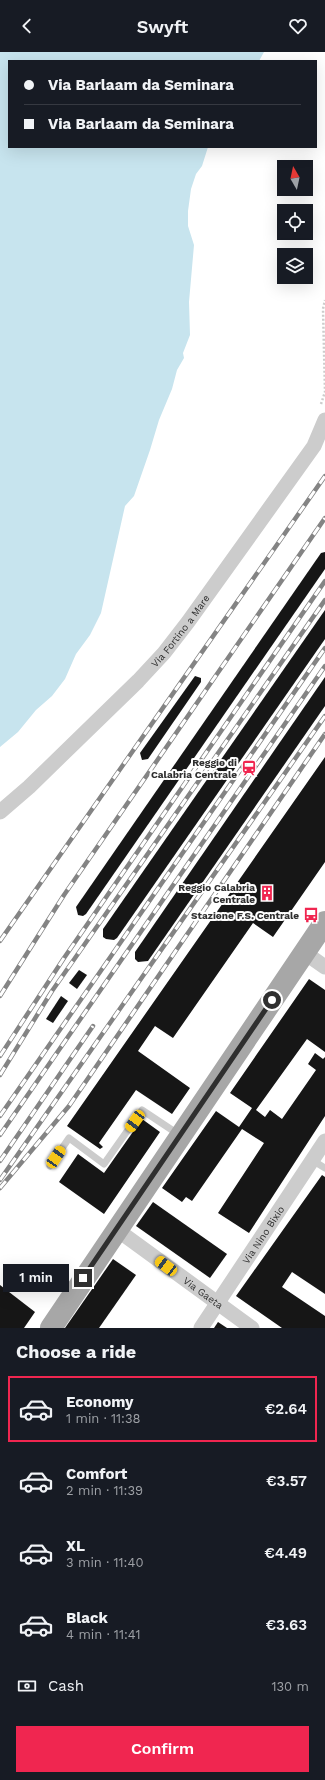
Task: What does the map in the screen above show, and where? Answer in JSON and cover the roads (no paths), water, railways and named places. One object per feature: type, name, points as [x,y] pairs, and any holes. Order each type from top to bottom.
[{"type":"main road","points":[[50,1328],[325,922]]},
{"type":"street","name":"Via Fortino a Mare","points":[[0,812],[30,787],[138,681],[164,653],[188,622],[314,446],[322,416]]},
{"type":"street","points":[[305,953],[325,967]]},
{"type":"street","name":"Via Nino Bixio","points":[[200,1328],[325,1141]]},
{"type":"street","name":"Via Gaeta","points":[[116,1229],[252,1328]]},
{"type":"lane","points":[[50,1166],[69,1138],[104,1164],[142,1110],[180,1136]]},
{"type":"lane","points":[[312,1160],[325,1168]]},
{"type":"water","points":[[0,52],[264,52],[260,60],[8,60],[8,148],[208,148],[202,166],[196,174],[191,189],[188,211],[188,226],[194,245],[189,302],[190,335],[183,353],[184,358],[177,370],[172,389],[159,420],[134,496],[125,506],[101,613],[90,635],[76,654],[65,679],[52,696],[36,710],[18,732],[0,747]]},
{"type":"railway","points":[[0,941],[325,476]]},
{"type":"railway","points":[[0,996],[64,895],[325,518]]},
{"type":"railway","points":[[0,1056],[64,958],[325,581]]},
{"type":"railway","points":[[0,1075],[52,991],[325,600]]},
{"type":"railway","points":[[0,1116],[325,648]]},
{"type":"railway","points":[[0,1135],[325,666]]},
{"type":"railway","points":[[0,1180],[325,716]]},
{"type":"railway","points":[[0,1188],[69,1106],[325,734]]},
{"type":"railway","points":[[0,1161],[93,1026]]},
{"type":"place","name":"Reggio di Calabria Centrale","points":[[249,768]]},
{"type":"place","name":"Reggio Calabria Centrale","points":[[267,893]]},
{"type":"place","name":"Stazione F.S. Centrale","points":[[311,915]]}]
